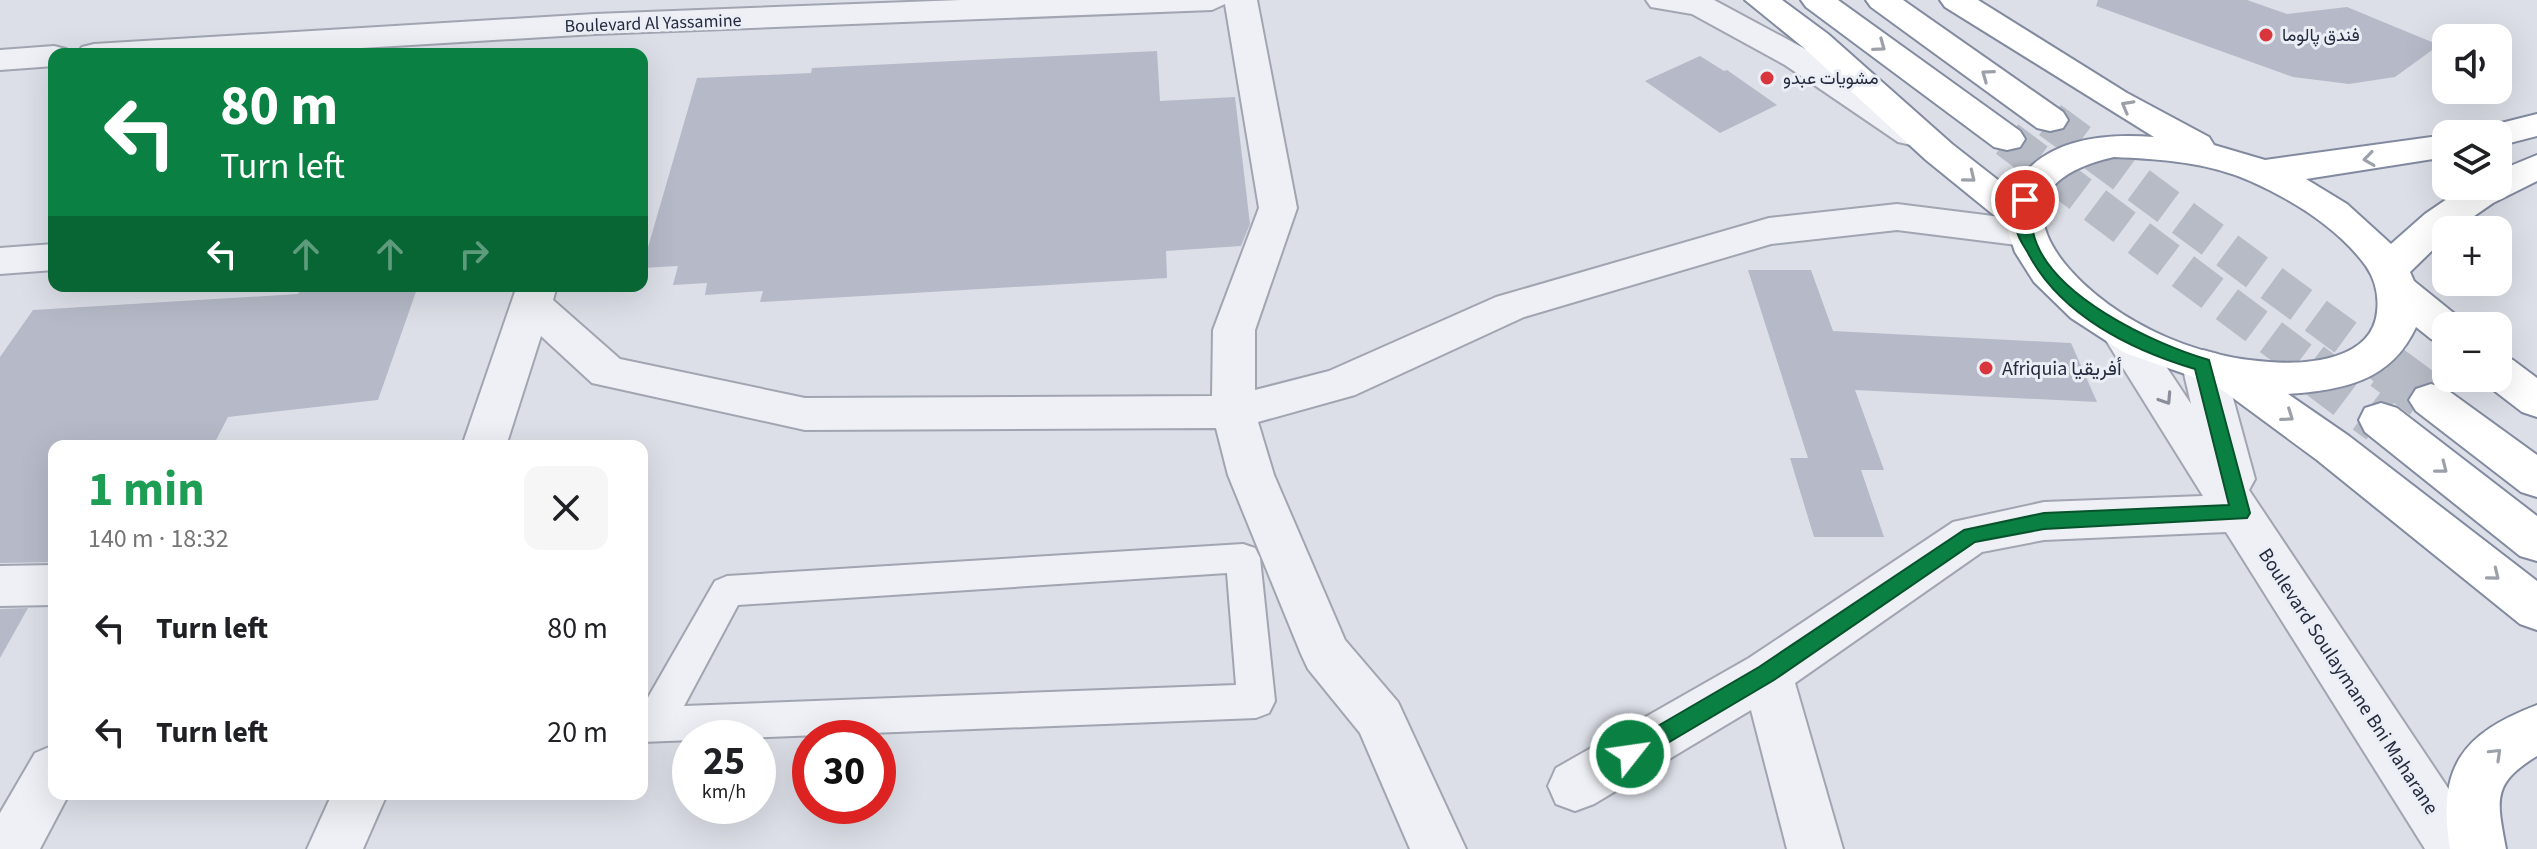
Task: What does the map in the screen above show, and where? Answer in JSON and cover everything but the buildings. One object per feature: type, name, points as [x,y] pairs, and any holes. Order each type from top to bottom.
[{"type":"highway","points":[[1761,0],[1816,41],[2025,227],[2044,268],[2077,302],[2123,334],[2172,356],[2214,368],[2286,378],[2340,372],[2380,353],[2398,324],[2393,279],[2418,239],[2473,200]]},
{"type":"highway","points":[[1817,0],[2007,139]]},
{"type":"highway","points":[[1882,0],[2050,120]]},
{"type":"highway","points":[[1956,0],[2115,100],[2219,158]]},
{"type":"highway","points":[[2512,131],[2537,125]]},
{"type":"highway","points":[[2025,227],[2025,200],[2041,174],[2072,156],[2114,146],[2152,147],[2219,158],[2261,172],[2310,197],[2352,227],[2393,279],[2432,316]]},
{"type":"highway","points":[[2261,172],[2432,148]]},
{"type":"highway","points":[[2512,178],[2537,167]]},
{"type":"highway","points":[[2214,368],[2333,448],[2537,609]]},
{"type":"highway","points":[[2512,382],[2537,401]]},
{"type":"highway","points":[[2431,400],[2537,479]]},
{"type":"highway","points":[[2381,420],[2537,542]]},
{"type":"highway","points":[[2478,849],[2470,810],[2477,773],[2501,746],[2537,729]]},
{"type":"street","name":"Boulevard Al Yassamine","points":[[227,48],[1212,0]]},
{"type":"street","points":[[1241,0],[1278,208],[1234,330],[1233,412],[1251,475],[1326,654],[1380,718],[1438,849]]},
{"type":"street","points":[[1662,0],[1701,6],[1769,43],[1939,152]]},
{"type":"street","points":[[0,60],[48,56]]},
{"type":"street","points":[[486,440],[534,294],[607,372],[805,414],[1233,412],[1340,384],[1510,307],[1769,231],[1897,217],[2025,227]]},
{"type":"street","points":[[0,261],[48,257]]},
{"type":"street","name":"Boulevard Soulaymane Bni Maharane","points":[[2123,334],[2456,849]]},
{"type":"street","name":"Boulevard Soulaymane Bni Maharane","points":[[2214,368],[2240,513]]},
{"type":"street","points":[[1575,786],[1767,674],[1970,535],[2044,521],[2240,513]]},
{"type":"street","points":[[0,586],[48,585]]},
{"type":"street","points":[[1767,674],[1815,849]]},
{"type":"street","points":[[10,849],[48,781]]},
{"type":"street","points":[[335,849],[357,800]]},
{"type":"lane","points":[[1243,558],[1256,701],[649,724],[727,591],[1243,558]]},
{"type":"tunnel","points":[[2050,120],[2387,368]]},
{"type":"tunnel","points":[[2007,139],[2312,368]]},
{"type":"tunnel","points":[[2309,366],[2381,420]]},
{"type":"tunnel","points":[[2385,366],[2431,400]]},
{"type":"place","name":"فندق پالوما","points":[[2266,35]]},
{"type":"place","name":"مشويات عبدو","points":[[1767,78]]},
{"type":"place","name":"Afriquia أفريقيا","points":[[1986,368]]},
{"type":"route","points":[[1630,754],[1767,674],[1970,535],[2044,521],[2240,513],[2203,365],[2172,356],[2123,334],[2077,302],[2044,268],[2025,233],[2025,200]]}]
